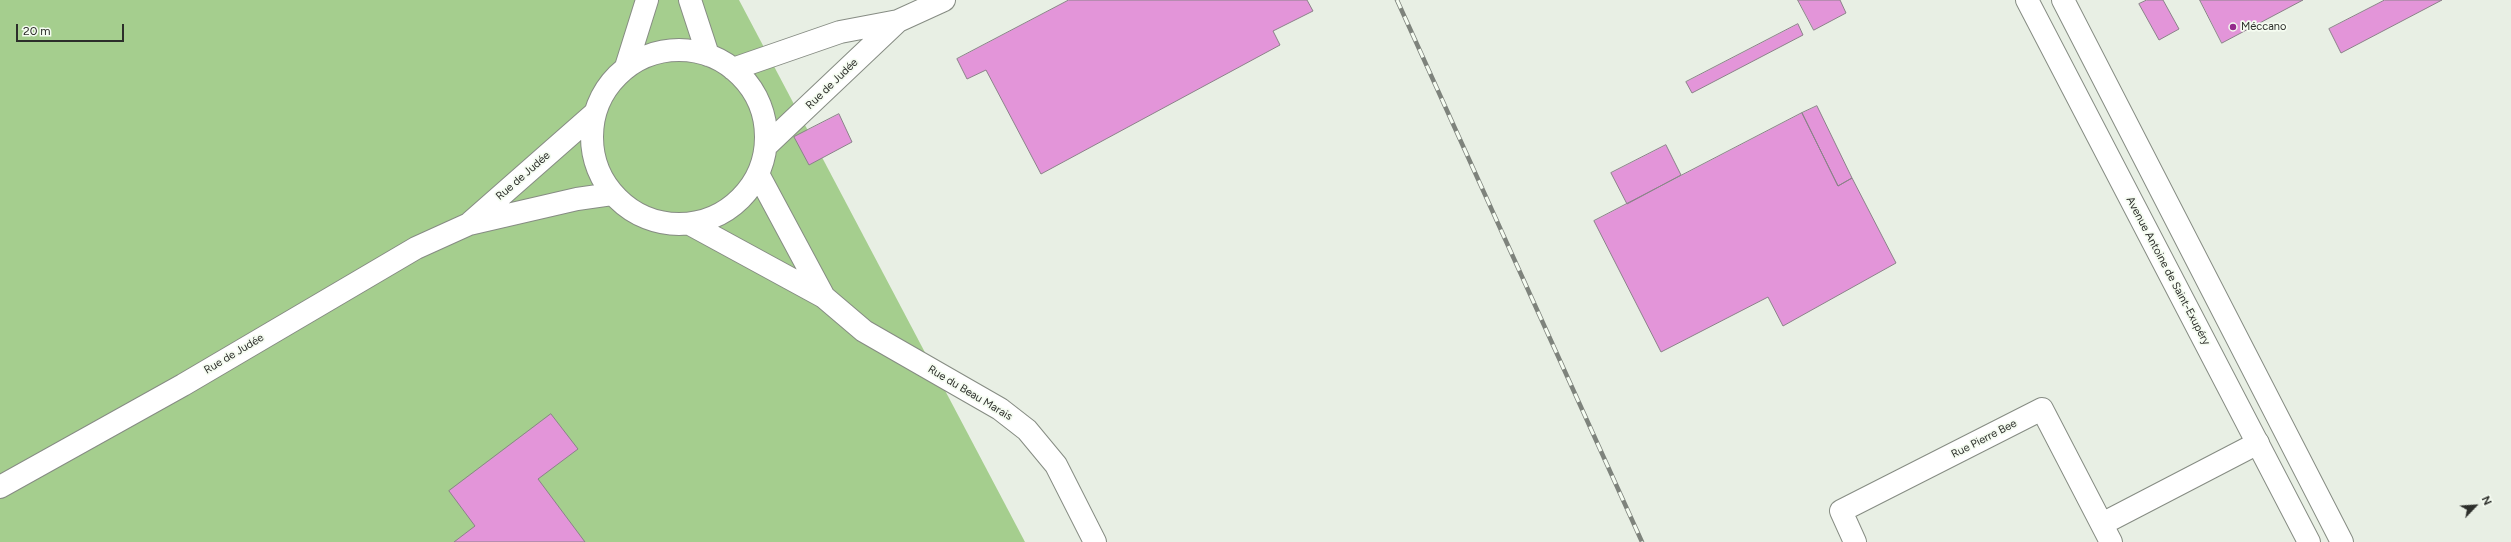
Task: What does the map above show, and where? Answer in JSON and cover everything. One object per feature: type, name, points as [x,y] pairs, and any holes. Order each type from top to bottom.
[{"type":"street","points":[[626,67],[647,0]]},
{"type":"street","points":[[690,0],[708,55]]},
{"type":"street","name":"Rue de Judée","points":[[733,69],[840,32],[898,21],[944,0]]},
{"type":"street","name":"Avenue Antoine de Saint-Exupéry","points":[[2027,0],[2309,542]]},
{"type":"street","points":[[2062,0],[2342,542]]},
{"type":"street","name":"Rue de Judée","points":[[766,146],[898,21]]},
{"type":"street","points":[[680,50],[708,55],[733,69],[753,91],[764,117],[766,146],[758,174],[741,198],[718,215],[690,224],[662,223],[634,213],[612,194],[598,170],[591,142],[595,113],[606,88],[626,67],[652,54],[680,50]]},
{"type":"street","name":"Rue de Judée","points":[[469,224],[595,113]]},
{"type":"street","name":"Rue du Beau Marais","points":[[758,174],[824,297]]},
{"type":"street","name":"Rue de Judée","points":[[0,487],[183,385],[416,248],[469,224],[577,199],[612,194]]},
{"type":"street","name":"Rue du Beau Marais","points":[[690,224],[824,297],[864,331],[1000,409],[1027,430],[1056,465],[1095,542]]},
{"type":"street","name":"Rue Pierre Bee","points":[[1855,542],[1841,511],[2042,410],[2106,533],[2258,443]]},
{"type":"green space","points":[[0,0],[739,0],[1025,542],[0,542]]},
{"type":"building","points":[[1069,0],[1307,0],[1313,11],[1273,31],[1280,45],[1041,174],[986,70],[967,79],[957,59]]},
{"type":"building","points":[[1798,0],[1840,0],[1846,13],[1814,30]]},
{"type":"building","points":[[2147,0],[2163,0],[2179,29],[2159,40],[2139,4]]},
{"type":"building","name":"Méccano","points":[[2200,0],[2303,0],[2222,43]]},
{"type":"building","points":[[2385,0],[2442,0],[2341,53],[2329,29]]},
{"type":"building","points":[[1798,24],[1803,35],[1692,93],[1686,82]]},
{"type":"building","points":[[1817,106],[1852,178],[1838,186],[1802,113]]},
{"type":"building","points":[[1802,113],[1838,186],[1852,178],[1896,263],[1783,326],[1768,297],[1661,352],[1594,221]]},
{"type":"building","points":[[839,114],[852,142],[809,165],[794,137]]},
{"type":"building","points":[[1666,145],[1681,175],[1627,204],[1611,173]]},
{"type":"building","points":[[551,414],[578,449],[538,479],[585,542],[454,542],[475,526],[449,491]]},
{"type":"railway","points":[[1397,0],[1642,542]]},
{"type":"place","name":"Méccano","points":[[2233,27]]}]
